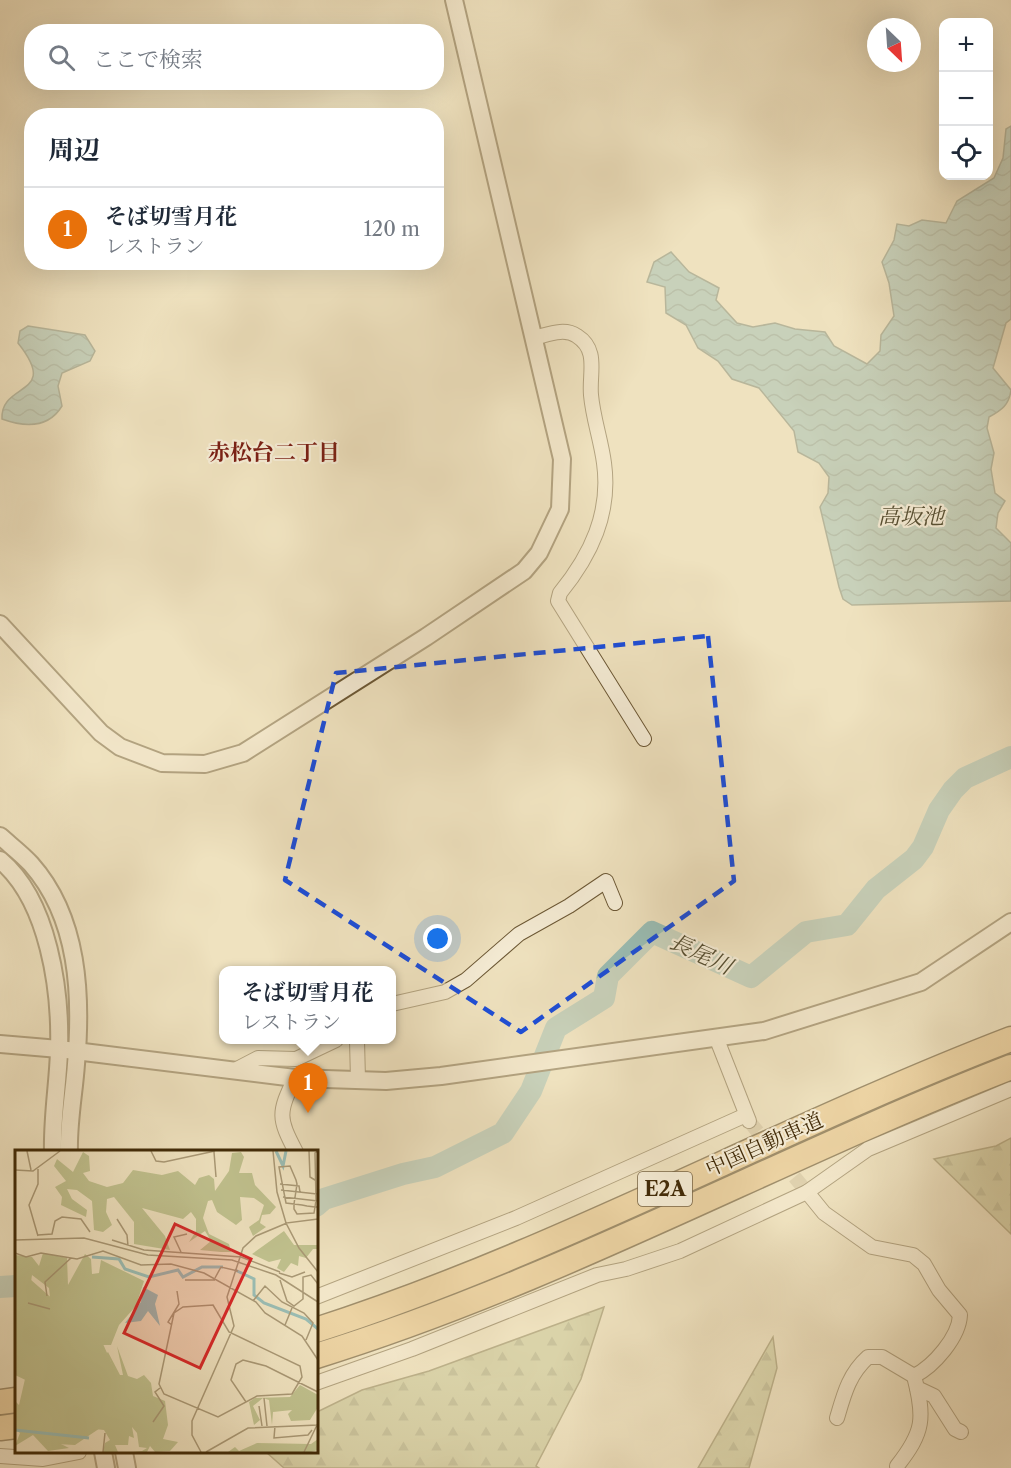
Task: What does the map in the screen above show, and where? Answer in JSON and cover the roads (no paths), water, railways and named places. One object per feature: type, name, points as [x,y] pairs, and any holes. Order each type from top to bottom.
[{"type":"highway","name":"中国自動車道","points":[[318,1329],[471,1273],[853,1105],[1011,1039]]},
{"type":"highway","name":"中国自動車道","points":[[318,1355],[426,1319],[596,1249],[911,1108],[1011,1067]]},
{"type":"highway","points":[[0,1402],[15,1400]]},
{"type":"highway","points":[[0,1428],[15,1426]]},
{"type":"street","points":[[0,624],[101,733],[120,747],[162,763],[205,764],[243,753],[504,586],[524,571],[539,553],[560,510],[563,482],[562,459],[454,0]]},
{"type":"street","points":[[533,338],[569,332],[585,343],[590,350],[591,393],[604,462],[606,493],[593,545],[560,593],[558,601],[644,739]]},
{"type":"street","points":[[0,836],[31,864],[51,892],[65,923],[76,969],[77,1051],[69,1150]]},
{"type":"street","points":[[0,860],[24,889],[41,924],[52,958],[59,1049],[53,1150]]},
{"type":"street","points":[[396,1003],[430,997],[459,984],[519,934],[569,906],[606,881],[615,903]]},
{"type":"street","points":[[0,1044],[77,1051],[295,1078],[358,1080],[441,1076],[764,1031],[921,982],[1011,922]]},
{"type":"street","points":[[318,1296],[516,1218],[747,1118],[716,1037]]},
{"type":"street","points":[[235,1070],[258,1058],[296,1059],[328,1044]]},
{"type":"street","points":[[357,1044],[358,1080]]},
{"type":"street","points":[[295,1078],[285,1098],[281,1116],[282,1125],[295,1150]]},
{"type":"street","points":[[318,1382],[412,1349],[597,1275],[626,1269],[680,1251],[807,1192],[868,1149],[1011,1089]]},
{"type":"street","points":[[807,1192],[824,1213],[872,1247],[914,1255],[924,1264],[939,1290],[960,1315],[960,1325],[952,1338],[916,1382]]},
{"type":"street","points":[[837,1418],[847,1384],[868,1357],[882,1357],[934,1396],[955,1429],[961,1432]]},
{"type":"street","points":[[897,1466],[910,1450],[922,1424],[922,1404],[916,1382]]},
{"type":"street","points":[[0,1456],[42,1459],[74,1453]]},
{"type":"street","points":[[103,1453],[106,1468]]},
{"type":"street","points":[[124,1453],[127,1468]]},
{"type":"water","name":"高坂池","points":[[1011,126],[1011,319],[1006,323],[993,368],[1011,390],[1009,400],[998,412],[989,417],[987,428],[994,453],[991,469],[995,493],[1005,501],[998,513],[996,528],[1011,543],[1011,601],[852,605],[843,599],[839,587],[820,507],[828,493],[829,477],[819,463],[798,452],[794,431],[759,388],[732,379],[718,361],[698,348],[686,325],[666,313],[665,287],[647,282],[654,262],[671,252],[689,272],[719,288],[716,300],[737,323],[753,327],[775,323],[795,329],[825,332],[834,346],[867,364],[880,351],[881,335],[894,316],[889,283],[882,262],[894,240],[897,224],[909,226],[922,220],[946,223],[957,201],[993,180],[1003,158],[1006,129]]},
{"type":"water","points":[[28,326],[85,335],[95,351],[90,361],[62,373],[58,386],[62,406],[50,419],[35,424],[19,424],[2,419],[4,407],[10,399],[31,381],[33,372],[30,360],[18,343],[20,331]]},
{"type":"waterway","name":"長尾川","points":[[318,1204],[324,1199],[403,1174],[435,1167],[503,1133],[531,1091],[556,1028],[604,998],[608,976],[652,932],[751,977],[806,932],[847,925],[876,889],[914,859],[923,847],[939,810],[953,790],[965,778],[1011,757]]},
{"type":"waterway","name":"長尾川","points":[[0,1287],[15,1286]]},
{"type":"tunnel","points":[[749,1121],[769,1146]]},
{"type":"tunnel","points":[[781,1161],[807,1192]]},
{"type":"place","name":"そば切雪月花","points":[[308,1113]]},
{"type":"district","name":"赤松台二丁目","points":[[274,452]]}]
